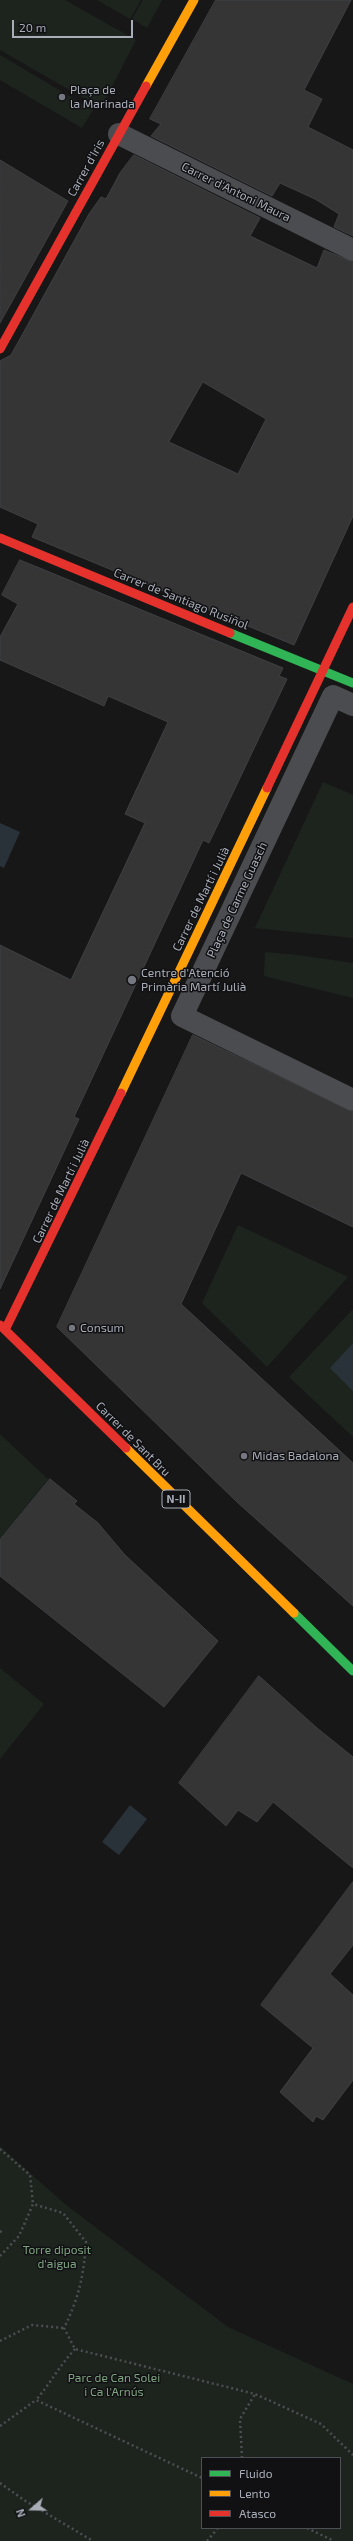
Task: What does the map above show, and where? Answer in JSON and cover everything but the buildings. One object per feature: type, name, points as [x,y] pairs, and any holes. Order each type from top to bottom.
[{"type":"street","name":"Carrer d'Iris","points":[[0,349],[194,0]]},
{"type":"street","name":"Carrer d'Antoni Maura","points":[[119,134],[353,250]]},
{"type":"street","name":"Carrer de Santiago Rusiñol","points":[[0,538],[353,683]]},
{"type":"street","name":"Carrer de Martí i Julià","points":[[3,1328],[324,670],[353,607]]},
{"type":"street","name":"Plaça de Carme Guasch","points":[[353,704],[333,696],[182,1016],[353,1100]]},
{"type":"street","name":"Carrer de Sant Bru","points":[[3,1328],[353,1671]]},
{"type":"path","points":[[0,2149],[30,2175],[33,2204],[19,2236],[0,2256]]},
{"type":"path","points":[[33,2204],[63,2214],[86,2242],[84,2274],[74,2308],[64,2328]]},
{"type":"path","points":[[0,2231],[4,2234]]},
{"type":"path","points":[[0,2341],[32,2325],[64,2328]]},
{"type":"path","points":[[64,2328],[75,2349],[255,2394],[321,2424],[353,2455]]},
{"type":"path","points":[[0,2426],[36,2400],[50,2384],[58,2367],[75,2349]]},
{"type":"path","points":[[242,2457],[240,2419],[255,2394]]},
{"type":"path","points":[[36,2400],[201,2478]]},
{"type":"path","points":[[0,2483],[93,2541]]},
{"type":"path","points":[[207,2541],[217,2529]]},
{"type":"path","points":[[309,2529],[334,2541]]},
{"type":"green space","points":[[0,0],[65,0],[136,40],[101,108],[0,50]]},
{"type":"green space","points":[[97,0],[141,0],[130,19]]},
{"type":"green space","points":[[143,0],[162,0],[147,28],[132,19]]},
{"type":"green space","points":[[0,55],[93,110],[82,128],[0,80]]},
{"type":"green space","points":[[323,782],[353,795],[353,938],[255,928]]},
{"type":"green space","points":[[265,952],[353,963],[353,998],[264,976]]},
{"type":"green space","points":[[238,1225],[348,1277],[267,1367],[202,1303]]},
{"type":"green space","points":[[353,1309],[353,1437],[289,1377]]},
{"type":"green space","points":[[0,1434],[48,1479],[0,1539]]},
{"type":"green space","points":[[0,1668],[44,1704],[0,1759]]},
{"type":"green space","name":"Parc de Can Solei i Ca l'Arnús","points":[[0,2146],[66,2205],[228,2327],[353,2384],[353,2541],[0,2541]]},
{"type":"shaded area","points":[[0,823],[20,832],[4,868],[0,866]]},
{"type":"shaded area","points":[[353,1343],[353,1391],[330,1368]]},
{"type":"shaded area","points":[[130,1805],[147,1819],[119,1855],[102,1842]]},
{"type":"traffic: fast","points":[[230,633],[353,683]]},
{"type":"traffic: fast","points":[[294,1613],[353,1671]]},
{"type":"traffic: slow","points":[[146,86],[194,0]]},
{"type":"traffic: slow","points":[[121,1093],[267,788]]},
{"type":"traffic: slow","points":[[126,1448],[294,1613]]},
{"type":"traffic: jam","points":[[0,349],[146,86]]},
{"type":"traffic: jam","points":[[0,538],[230,633]]},
{"type":"traffic: jam","points":[[267,788],[353,607]]},
{"type":"traffic: jam","points":[[5,1330],[121,1093]]},
{"type":"traffic: jam","points":[[0,1325],[126,1448]]},
{"type":"place","name":"Plaça de la Marinada","points":[[62,97]]},
{"type":"place","name":"Centre d'Atenció Primària Martí Julià","points":[[132,980]]},
{"type":"place","name":"Consum","points":[[72,1328]]},
{"type":"place","name":"Midas Badalona","points":[[244,1456]]},
{"type":"park label","name":"Torre diposit d'aigua","points":[[57,2257]]}]
